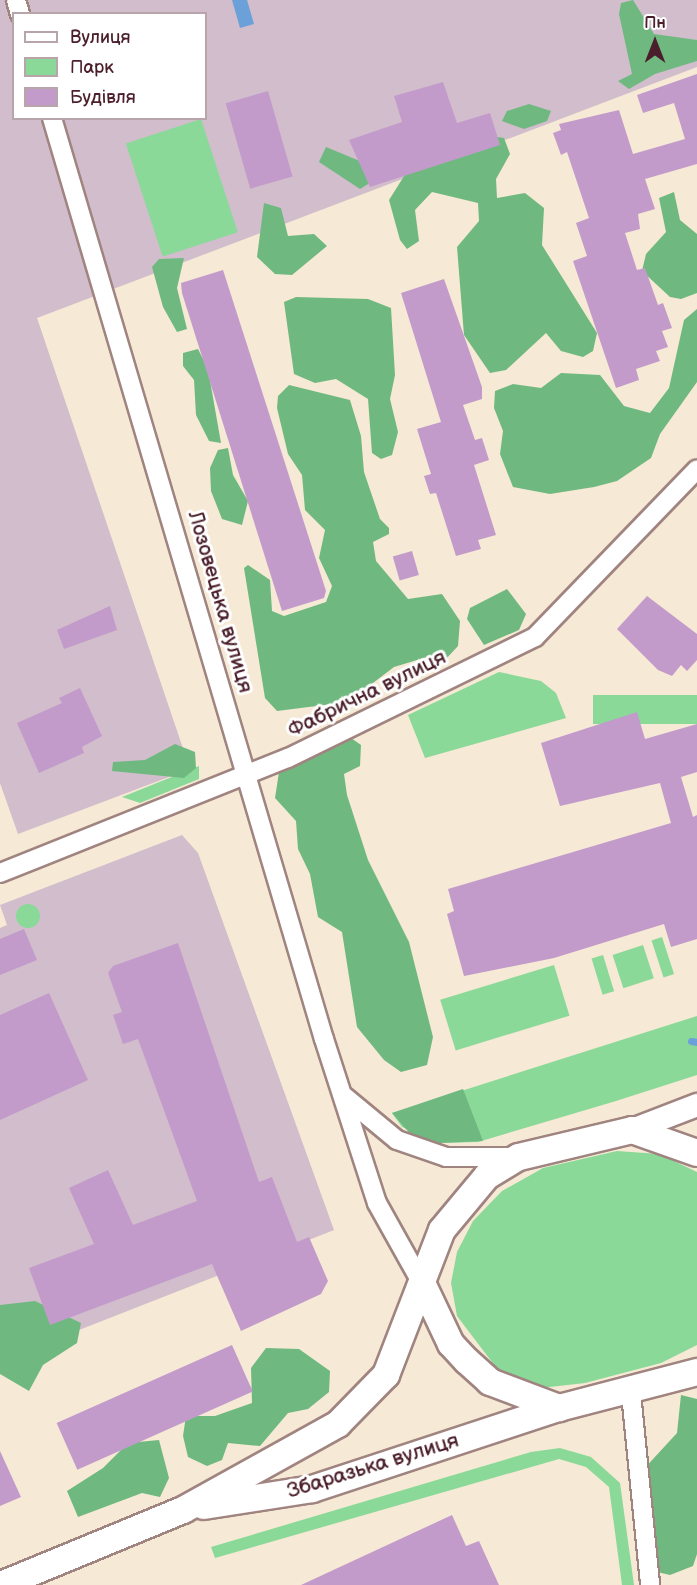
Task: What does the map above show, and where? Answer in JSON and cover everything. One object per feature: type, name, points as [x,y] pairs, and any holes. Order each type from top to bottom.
[{"type":"main road","points":[[519,1157],[632,1130],[697,1153]]},
{"type":"main road","name":"Збаразька вулиця","points":[[1,1585],[183,1510],[329,1430],[366,1399],[386,1375],[424,1287],[442,1230],[463,1200],[519,1157]]},
{"type":"main road","points":[[424,1287],[451,1344],[466,1361],[490,1382],[559,1408]]},
{"type":"main road","name":"Збаразька вулиця","points":[[183,1510],[312,1489],[559,1408],[631,1393],[696,1371]]},
{"type":"street","name":"Лозовецька вулиця","points":[[53,120],[246,774],[377,1203],[424,1287]]},
{"type":"street","name":"Фабрична вулиця","points":[[0,873],[246,774],[536,637],[697,469]]},
{"type":"street","points":[[345,1097],[397,1140],[446,1157],[519,1157]]},
{"type":"street","points":[[632,1130],[697,1105]]},
{"type":"street","points":[[631,1393],[650,1585]]},
{"type":"shaded area","points":[[0,0],[697,0],[697,67],[37,318],[190,769],[18,834],[0,783]]},
{"type":"shaded area","points":[[182,835],[198,853],[334,1230],[0,1361],[0,928],[7,925],[0,905]]},
{"type":"green space","points":[[633,0],[654,34],[697,40],[697,61],[655,74],[629,89],[618,81],[632,74],[619,14],[621,3]]},
{"type":"green space","points":[[529,104],[551,111],[547,121],[524,129],[502,121],[507,111]]},
{"type":"green space","points":[[201,120],[238,232],[163,257],[126,143]]},
{"type":"green space","points":[[491,136],[504,138],[510,154],[496,179],[497,198],[525,193],[544,208],[542,245],[597,333],[593,351],[583,357],[561,351],[546,333],[506,370],[490,373],[464,335],[457,247],[479,221],[478,203],[432,192],[415,210],[419,241],[407,249],[400,240],[389,200],[411,165]]},
{"type":"green space","points":[[326,147],[367,164],[373,181],[360,189],[319,162]]},
{"type":"green space","points":[[674,192],[680,220],[697,234],[697,293],[681,299],[670,297],[642,271],[646,254],[666,232],[659,198]]},
{"type":"green space","points":[[264,203],[281,208],[288,236],[314,234],[327,246],[292,275],[275,274],[257,257]]},
{"type":"green space","points":[[184,258],[177,288],[187,329],[177,332],[163,307],[152,267],[159,259]]},
{"type":"green space","points":[[296,297],[368,299],[391,308],[395,375],[390,399],[398,432],[392,455],[381,459],[372,453],[368,399],[336,379],[315,383],[294,374],[284,302]]},
{"type":"green space","points":[[697,309],[697,382],[660,434],[651,458],[617,481],[594,487],[550,494],[513,487],[500,454],[503,431],[494,408],[495,391],[513,384],[541,388],[561,373],[600,375],[624,406],[650,413],[669,388],[684,320]]},
{"type":"green space","points":[[198,349],[208,369],[221,443],[209,441],[196,415],[194,380],[183,366],[183,353]]},
{"type":"green space","points":[[289,385],[350,400],[361,436],[364,472],[380,519],[389,528],[389,534],[373,542],[376,561],[408,599],[442,594],[460,621],[458,646],[444,661],[427,657],[394,667],[348,702],[277,711],[265,698],[244,568],[248,565],[270,580],[272,611],[284,616],[326,602],[332,586],[319,558],[325,530],[305,510],[302,475],[288,454],[277,408],[278,396]]},
{"type":"green space","points":[[228,448],[233,475],[248,501],[242,525],[222,519],[211,491],[210,468],[218,450]]},
{"type":"green space","points":[[507,589],[526,614],[519,630],[484,645],[467,619],[470,608]]},
{"type":"green space","points":[[499,672],[541,681],[556,693],[566,718],[425,758],[408,715]]},
{"type":"green space","points":[[593,695],[697,695],[697,724],[593,724]]},
{"type":"green space","points":[[344,733],[361,745],[360,766],[344,774],[347,795],[368,860],[409,942],[433,1037],[427,1065],[401,1072],[384,1060],[357,1027],[342,932],[318,917],[310,874],[298,849],[296,821],[275,798],[279,772]]},
{"type":"green space","points":[[175,744],[195,752],[196,768],[184,778],[112,771],[113,762],[145,760]]},
{"type":"green space","points":[[199,766],[199,779],[140,803],[122,797]]},
{"type":"green space","points":[[28,904],[33,905],[39,911],[39,921],[33,927],[28,928],[23,927],[17,921],[16,916],[17,911],[23,905]]},
{"type":"green space","points":[[662,937],[674,974],[664,977],[652,940]]},
{"type":"green space","points":[[643,945],[654,978],[623,988],[613,955]]},
{"type":"green space","points":[[603,955],[614,991],[603,995],[592,959]]},
{"type":"green space","points":[[554,965],[569,1016],[456,1050],[440,1000]]},
{"type":"green space","points":[[697,1016],[697,1075],[616,1101],[478,1142],[440,1143],[402,1127],[392,1113]]},
{"type":"green space","points":[[463,1089],[483,1141],[440,1143],[413,1137],[392,1113]]},
{"type":"green space","points":[[617,1151],[659,1154],[697,1172],[697,1345],[661,1363],[585,1383],[541,1388],[498,1370],[457,1316],[451,1283],[457,1252],[473,1221],[502,1191],[543,1168]]},
{"type":"green space","points":[[35,1301],[81,1323],[77,1343],[43,1365],[29,1391],[0,1374],[0,1305]]},
{"type":"green space","points":[[266,1348],[299,1349],[330,1371],[329,1392],[308,1409],[288,1413],[260,1446],[228,1443],[222,1460],[207,1466],[188,1457],[183,1436],[186,1416],[215,1416],[252,1403],[251,1368]]},
{"type":"green space","points":[[681,1395],[697,1399],[697,1554],[693,1566],[670,1575],[653,1571],[642,1471],[677,1433]]},
{"type":"green space","points":[[159,1440],[169,1478],[160,1497],[142,1493],[78,1517],[67,1491],[103,1468],[128,1443]]},
{"type":"green space","points":[[560,1448],[591,1457],[620,1483],[634,1585],[622,1585],[609,1487],[586,1467],[559,1459],[215,1558],[211,1547],[531,1452]]},
{"type":"water","points":[[232,0],[247,0],[254,24],[240,28]]},
{"type":"building","points":[[697,74],[697,164],[645,179],[655,209],[638,214],[640,229],[625,233],[637,270],[645,268],[658,305],[663,303],[672,328],[662,331],[668,347],[656,351],[660,361],[636,369],[639,380],[616,388],[573,261],[587,256],[576,223],[589,218],[567,152],[561,155],[553,133],[561,130],[559,124],[619,110],[633,154],[685,139],[674,103],[643,113],[637,95]]},
{"type":"building","points":[[443,82],[457,123],[490,113],[500,145],[370,187],[349,140],[402,122],[394,96]]},
{"type":"building","points":[[268,91],[293,177],[250,189],[226,103]]},
{"type":"building","points":[[223,270],[326,591],[324,598],[282,611],[182,293],[181,283]]},
{"type":"building","points":[[444,279],[482,387],[482,399],[463,405],[475,440],[482,438],[489,460],[474,465],[496,535],[478,540],[481,549],[456,556],[436,493],[430,494],[424,476],[431,474],[417,429],[441,422],[401,293]]},
{"type":"building","points":[[412,551],[419,575],[400,581],[393,557]]},
{"type":"building","points":[[647,596],[697,634],[697,660],[687,671],[681,665],[672,676],[658,670],[617,629]]},
{"type":"building","points":[[110,606],[117,630],[64,649],[57,630]]},
{"type":"building","points":[[80,688],[102,736],[82,747],[84,753],[39,773],[17,723],[62,703],[59,698]]},
{"type":"building","points":[[637,712],[645,739],[697,724],[697,772],[681,777],[693,817],[697,815],[697,939],[671,947],[664,924],[554,958],[464,976],[447,914],[454,911],[448,889],[671,823],[660,783],[560,806],[541,743]]},
{"type":"building","points":[[24,929],[37,960],[0,975],[0,939]]},
{"type":"building","points":[[178,943],[259,1182],[272,1177],[297,1242],[309,1237],[328,1281],[321,1294],[241,1331],[212,1264],[50,1325],[29,1268],[94,1244],[69,1188],[108,1170],[133,1225],[197,1201],[138,1039],[123,1044],[113,1015],[122,1012],[108,973],[113,966]]},
{"type":"building","points":[[49,993],[88,1080],[0,1120],[0,1015]]},
{"type":"building","points":[[232,1345],[253,1392],[77,1470],[57,1423]]},
{"type":"building","points":[[0,1451],[21,1497],[0,1506]]},
{"type":"building","points":[[452,1515],[466,1546],[479,1541],[499,1585],[301,1585]]},
{"type":"waterway","points":[[691,1041],[697,1042]]}]
